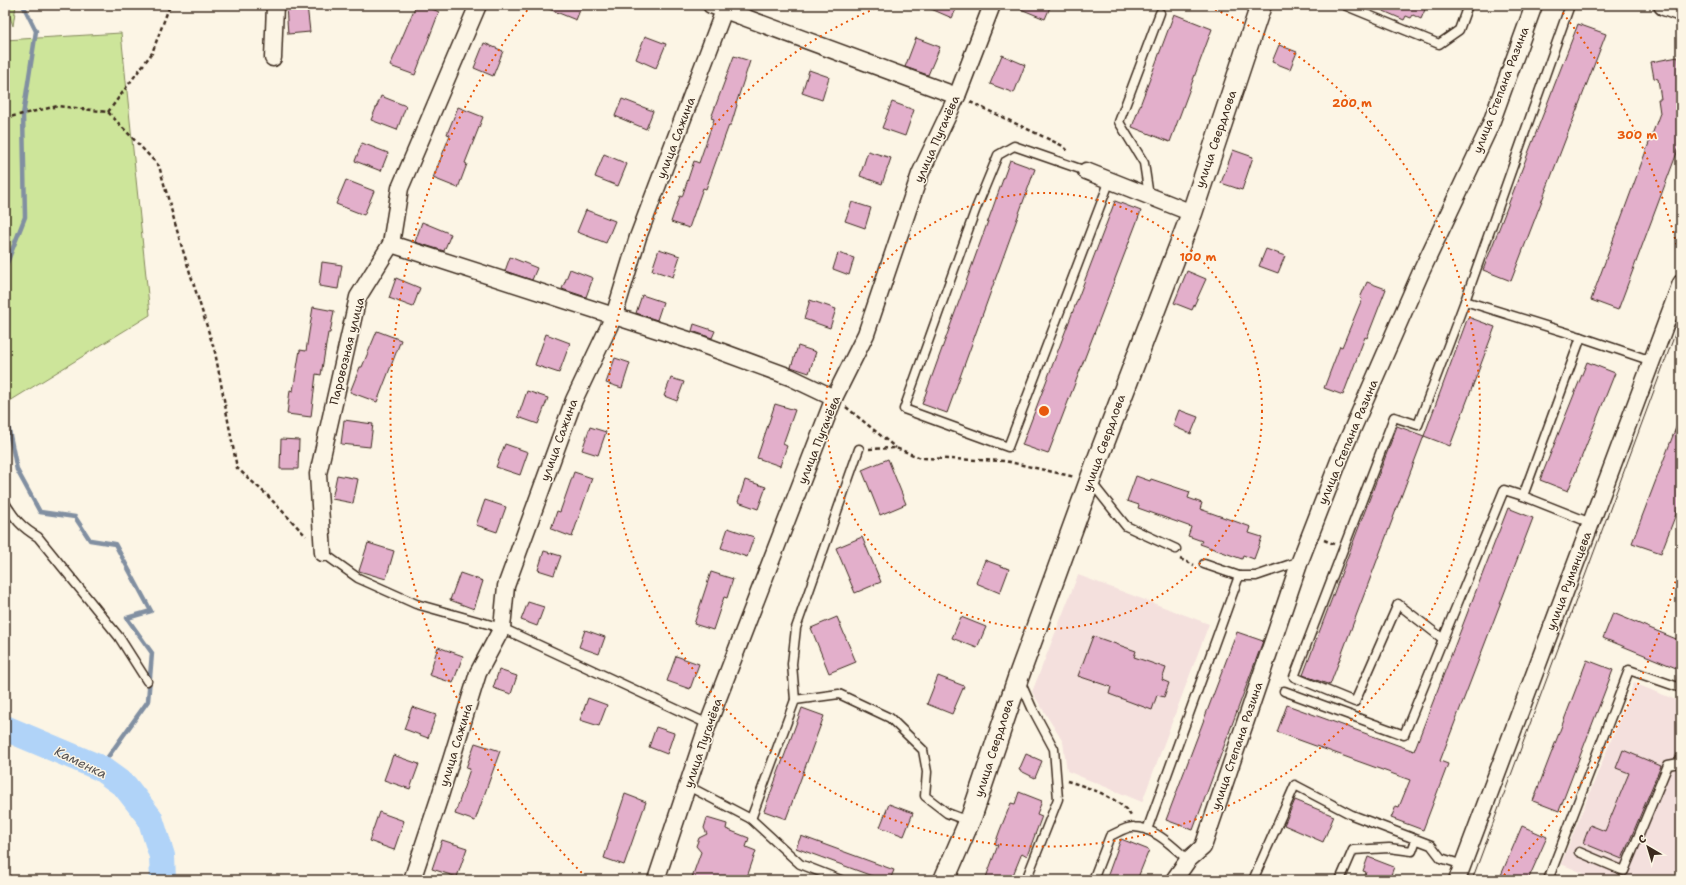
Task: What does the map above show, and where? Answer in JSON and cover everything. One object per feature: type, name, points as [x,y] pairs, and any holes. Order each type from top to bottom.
[{"type":"street","points":[[273,58],[275,5]]},
{"type":"street","name":"Паровозная улица","points":[[323,553],[318,474],[358,297],[390,244],[400,188],[478,5]]},
{"type":"street","name":"улица Пугачёва","points":[[656,880],[708,724],[834,398],[866,334],[920,174],[957,96],[992,5]]},
{"type":"street","name":"улица Свердлова","points":[[944,880],[972,815],[1018,678],[1090,481],[1192,213],[1261,5]]},
{"type":"street","name":"улица Степана Разина","points":[[1174,880],[1188,860],[1203,847],[1300,561],[1342,453],[1421,272],[1490,126],[1534,5]]},
{"type":"street","points":[[1664,5],[1681,11]]},
{"type":"street","points":[[721,6],[957,96]]},
{"type":"street","name":"улица Сажина","points":[[412,880],[478,673],[502,628],[506,586],[574,400],[614,316],[638,237],[721,6]]},
{"type":"street","points":[[1086,171],[1192,213]]},
{"type":"street","points":[[390,244],[698,343],[783,374],[834,398]]},
{"type":"street","name":"улица Румянцева","points":[[1457,880],[1681,283]]},
{"type":"lane","points":[[1344,5],[1439,44],[1459,30],[1468,5]]},
{"type":"lane","points":[[1443,639],[1398,604],[1355,702],[1294,677],[1394,417],[1418,425],[1570,5]]},
{"type":"lane","points":[[1149,196],[1144,164],[1119,122],[1160,13]]},
{"type":"lane","points":[[1086,171],[1014,146],[998,155],[975,211],[904,409],[1008,447],[1110,180]]},
{"type":"lane","points":[[1464,301],[1582,337],[1652,361]]},
{"type":"lane","points":[[1523,496],[1582,337]]},
{"type":"lane","points":[[751,819],[795,700],[792,664],[796,628],[859,449]]},
{"type":"lane","points":[[1090,481],[1126,526],[1176,549]]},
{"type":"lane","points":[[1284,691],[1404,735],[1504,490],[1591,523]]},
{"type":"lane","points":[[5,503],[16,521],[25,530],[38,537],[119,637],[147,681]]},
{"type":"lane","points":[[323,553],[358,578],[416,604],[502,628],[708,724]]},
{"type":"lane","points":[[1204,564],[1239,576],[1256,576],[1300,561]]},
{"type":"lane","points":[[1147,830],[1239,576]]},
{"type":"lane","points":[[1548,880],[1629,670],[1681,688]]},
{"type":"lane","points":[[1018,678],[1054,749],[1058,798],[1026,880]]},
{"type":"lane","points":[[795,700],[839,694],[890,718],[923,750],[927,772],[925,796],[947,813],[960,818],[972,815]]},
{"type":"lane","points":[[1579,852],[1624,871],[1668,765],[1679,762],[1681,757]]},
{"type":"lane","points":[[1253,880],[1295,785],[1352,816],[1431,845],[1441,858],[1463,865]]},
{"type":"lane","points":[[688,786],[751,819],[800,864],[841,880]]},
{"type":"lane","points":[[1094,880],[1110,836],[1133,826],[1147,830],[1162,838],[1188,860]]},
{"type":"lane","points":[[1340,880],[1353,850],[1389,848],[1412,851],[1416,840]]},
{"type":"path","points":[[108,112],[152,53],[170,5]]},
{"type":"path","points":[[957,96],[1063,146],[1086,171]]},
{"type":"path","points":[[5,118],[58,106],[108,112],[159,166],[180,242],[215,352],[237,468],[267,495],[323,553]]},
{"type":"path","points":[[834,398],[896,448],[921,458],[1006,461],[1090,481]]},
{"type":"path","points":[[859,449],[896,448]]},
{"type":"path","points":[[1310,535],[1344,548]]},
{"type":"path","points":[[1179,559],[1192,565]]},
{"type":"path","points":[[1056,779],[1083,785],[1123,805],[1130,814],[1136,827]]},
{"type":"shaded area","points":[[1078,575],[1209,624],[1142,802],[1067,771],[1063,742],[1032,692]]},
{"type":"shaded area","points":[[1634,683],[1681,702],[1681,859],[1672,880],[1580,880],[1583,873],[1561,864]]},
{"type":"green space","points":[[6,5],[16,5],[13,26]]},
{"type":"green space","points":[[121,33],[150,315],[5,404],[5,40]]},
{"type":"building","points":[[307,5],[310,32],[288,34],[286,6]]},
{"type":"building","points":[[416,5],[423,5],[439,12],[415,75],[390,66]]},
{"type":"building","points":[[539,5],[582,5],[576,20]]},
{"type":"building","points":[[922,5],[958,5],[952,18]]},
{"type":"building","points":[[1011,5],[1051,5],[1045,19]]},
{"type":"building","points":[[1370,5],[1427,5],[1421,19],[1413,15],[1411,18],[1406,16],[1404,20]]},
{"type":"building","points":[[1174,14],[1212,29],[1170,142],[1132,127]]},
{"type":"building","points":[[1578,24],[1606,34],[1511,281],[1483,270]]},
{"type":"building","points":[[645,36],[666,44],[656,68],[636,59]]},
{"type":"building","points":[[916,38],[940,47],[928,75],[905,67]]},
{"type":"building","points":[[484,43],[503,51],[493,76],[474,68]]},
{"type":"building","points":[[1279,45],[1297,52],[1290,69],[1272,62]]},
{"type":"building","points":[[1002,55],[1025,65],[1014,93],[990,84]]},
{"type":"building","points":[[734,56],[750,61],[731,125],[729,125],[706,189],[703,188],[689,228],[671,222],[680,196],[682,197],[694,161],[699,163],[714,119],[711,118]]},
{"type":"building","points":[[1678,57],[1681,74],[1681,142],[1618,310],[1591,300],[1660,113],[1658,99],[1661,99],[1658,79],[1654,78],[1651,62]]},
{"type":"building","points":[[809,70],[829,77],[822,100],[802,93]]},
{"type":"building","points":[[381,96],[406,106],[397,130],[371,120]]},
{"type":"building","points":[[622,99],[653,111],[646,129],[615,116]]},
{"type":"building","points":[[892,102],[914,110],[905,136],[882,128]]},
{"type":"building","points":[[458,107],[483,117],[465,163],[467,164],[458,188],[433,178],[450,135],[447,134]]},
{"type":"building","points":[[362,143],[388,153],[381,171],[355,161]]},
{"type":"building","points":[[1233,150],[1253,157],[1242,190],[1221,183]]},
{"type":"building","points":[[868,151],[891,158],[882,184],[860,176]]},
{"type":"building","points":[[604,154],[627,164],[618,186],[595,177]]},
{"type":"building","points":[[1010,160],[1035,169],[947,413],[922,404]]},
{"type":"building","points":[[346,180],[374,191],[364,215],[336,204]]},
{"type":"building","points":[[1115,201],[1141,211],[1048,454],[1022,445]]},
{"type":"building","points":[[852,202],[871,208],[865,228],[845,221]]},
{"type":"building","points":[[586,210],[615,221],[606,243],[577,232]]},
{"type":"building","points":[[422,222],[451,234],[444,251],[415,242]]},
{"type":"building","points":[[659,249],[680,256],[673,277],[652,270]]},
{"type":"building","points":[[1266,249],[1285,256],[1278,273],[1259,266]]},
{"type":"building","points":[[838,253],[854,258],[849,275],[833,269]]},
{"type":"building","points":[[510,257],[537,268],[532,280],[505,271]]},
{"type":"building","points":[[322,262],[342,265],[338,289],[319,286]]},
{"type":"building","points":[[570,269],[593,278],[586,297],[562,289]]},
{"type":"building","points":[[1187,271],[1206,279],[1192,310],[1174,303]]},
{"type":"building","points":[[396,278],[420,288],[413,307],[389,298]]},
{"type":"building","points":[[1367,282],[1386,289],[1367,338],[1365,337],[1343,395],[1324,388],[1340,346],[1342,347],[1362,299],[1360,298]]},
{"type":"building","points":[[642,295],[663,302],[657,320],[636,313]]},
{"type":"building","points":[[810,300],[836,309],[830,328],[804,319]]},
{"type":"building","points":[[313,307],[334,311],[330,333],[328,333],[321,375],[316,374],[311,417],[287,414],[290,390],[293,391],[300,350],[306,351]]},
{"type":"building","points":[[1468,317],[1495,327],[1450,446],[1424,436]]},
{"type":"building","points":[[694,324],[715,331],[712,338],[692,331]]},
{"type":"building","points":[[377,331],[401,340],[377,402],[350,392]]},
{"type":"building","points":[[546,334],[570,343],[559,373],[535,365]]},
{"type":"building","points":[[798,346],[816,352],[809,373],[791,367]]},
{"type":"building","points":[[615,358],[630,363],[622,388],[606,383]]},
{"type":"building","points":[[1587,362],[1615,373],[1568,491],[1540,480]]},
{"type":"building","points":[[671,378],[684,382],[677,401],[664,396]]},
{"type":"building","points":[[527,391],[548,398],[538,424],[518,417]]},
{"type":"building","points":[[775,404],[795,410],[783,444],[787,446],[780,466],[757,458]]},
{"type":"building","points":[[1179,410],[1198,417],[1191,434],[1173,426]]},
{"type":"building","points":[[1680,417],[1681,501],[1661,553],[1632,543]]},
{"type":"building","points":[[344,420],[373,424],[370,447],[341,444]]},
{"type":"building","points":[[1397,426],[1424,436],[1330,685],[1303,675]]},
{"type":"building","points":[[590,427],[606,432],[598,455],[582,450]]},
{"type":"building","points":[[281,439],[299,440],[298,469],[280,469]]},
{"type":"building","points":[[505,444],[528,452],[520,475],[496,467]]},
{"type":"building","points":[[888,459],[906,504],[880,515],[862,470]]},
{"type":"building","points":[[574,472],[592,478],[572,537],[551,529],[557,511],[560,512]]},
{"type":"building","points":[[337,475],[358,479],[353,503],[332,499]]},
{"type":"building","points":[[1136,476],[1150,481],[1151,479],[1190,492],[1188,498],[1202,503],[1200,509],[1251,527],[1249,533],[1262,537],[1254,559],[1243,555],[1242,559],[1200,544],[1202,541],[1188,536],[1191,527],[1138,508],[1139,505],[1127,501]]},
{"type":"building","points":[[745,480],[766,487],[758,509],[738,502]]},
{"type":"building","points":[[485,500],[506,507],[497,532],[476,525]]},
{"type":"building","points":[[1508,508],[1533,518],[1440,761],[1448,764],[1423,830],[1391,818],[1396,806],[1399,807],[1410,780],[1277,732],[1287,705],[1414,751]]},
{"type":"building","points":[[728,528],[754,537],[747,557],[721,548]]},
{"type":"building","points":[[862,537],[881,582],[855,593],[836,548]]},
{"type":"building","points":[[368,543],[394,551],[386,579],[359,571]]},
{"type":"building","points":[[544,551],[561,556],[554,575],[538,570]]},
{"type":"building","points":[[985,560],[1009,569],[1000,593],[976,583]]},
{"type":"building","points":[[711,572],[733,579],[727,598],[724,597],[713,630],[694,624]]},
{"type":"building","points":[[460,573],[483,581],[474,609],[450,600]]},
{"type":"building","points":[[528,602],[544,607],[537,626],[521,620]]},
{"type":"building","points":[[1613,613],[1681,641],[1681,670],[1603,638]]},
{"type":"building","points":[[837,617],[856,662],[829,673],[811,628]]},
{"type":"building","points":[[961,617],[986,627],[977,648],[952,638]]},
{"type":"building","points":[[585,630],[605,637],[599,654],[579,647]]},
{"type":"building","points":[[1237,632],[1263,641],[1193,830],[1166,820]]},
{"type":"building","points":[[1093,636],[1136,651],[1134,657],[1166,668],[1162,680],[1169,683],[1164,697],[1157,695],[1152,710],[1109,694],[1111,687],[1078,676]]},
{"type":"building","points":[[438,647],[463,656],[453,683],[429,675]]},
{"type":"building","points":[[676,656],[699,664],[690,689],[667,681]]},
{"type":"building","points":[[1587,660],[1613,670],[1559,811],[1533,801]]},
{"type":"building","points":[[499,670],[517,676],[511,694],[493,688]]},
{"type":"building","points":[[938,676],[964,686],[952,714],[927,704]]},
{"type":"building","points":[[588,698],[607,705],[599,726],[580,720]]},
{"type":"building","points":[[412,707],[436,715],[428,738],[404,729]]},
{"type":"building","points":[[802,708],[824,716],[786,819],[764,811]]},
{"type":"building","points":[[656,727],[674,733],[667,754],[649,747]]},
{"type":"building","points":[[475,743],[500,751],[475,821],[455,814],[470,769],[466,768]]},
{"type":"building","points":[[1623,750],[1661,766],[1622,859],[1583,843],[1590,825],[1605,831],[1629,773],[1616,768]]},
{"type":"building","points":[[1026,754],[1042,761],[1035,778],[1019,770]]},
{"type":"building","points":[[393,755],[419,764],[410,789],[384,780]]},
{"type":"building","points":[[1019,792],[1042,801],[1037,814],[1042,816],[1027,856],[1022,853],[1011,880],[985,880],[998,845],[995,844],[1000,830],[1011,803],[1015,804]]},
{"type":"building","points":[[625,794],[646,802],[624,865],[604,858]]},
{"type":"building","points":[[1295,800],[1334,816],[1323,842],[1284,825]]},
{"type":"building","points":[[889,804],[913,813],[904,836],[880,827]]},
{"type":"building","points":[[379,812],[404,821],[394,850],[369,841]]},
{"type":"building","points":[[707,818],[727,824],[726,829],[749,838],[746,847],[756,851],[746,880],[691,880],[701,852],[696,846],[699,838],[707,834],[704,828]]},
{"type":"building","points":[[1522,826],[1547,837],[1528,880],[1499,880]]},
{"type":"building","points":[[801,836],[894,870],[890,880],[883,880],[796,848]]},
{"type":"building","points":[[1121,839],[1149,850],[1137,880],[1106,880]]},
{"type":"building","points":[[442,840],[467,848],[457,877],[432,869]]},
{"type":"building","points":[[1368,857],[1394,867],[1389,880],[1363,880],[1366,872],[1363,871]]},
{"type":"waterway","points":[[5,268],[25,217],[23,115],[36,31],[23,5]]},
{"type":"waterway","points":[[5,411],[17,470],[40,512],[75,517],[90,540],[115,544],[151,611],[127,618],[152,653],[148,701],[100,768]]},
{"type":"waterway","name":"Каменка","points":[[5,728],[100,768],[125,786],[150,818],[162,856],[163,880]]},
{"type":"tram line","points":[[1472,880],[1681,318]]}]
